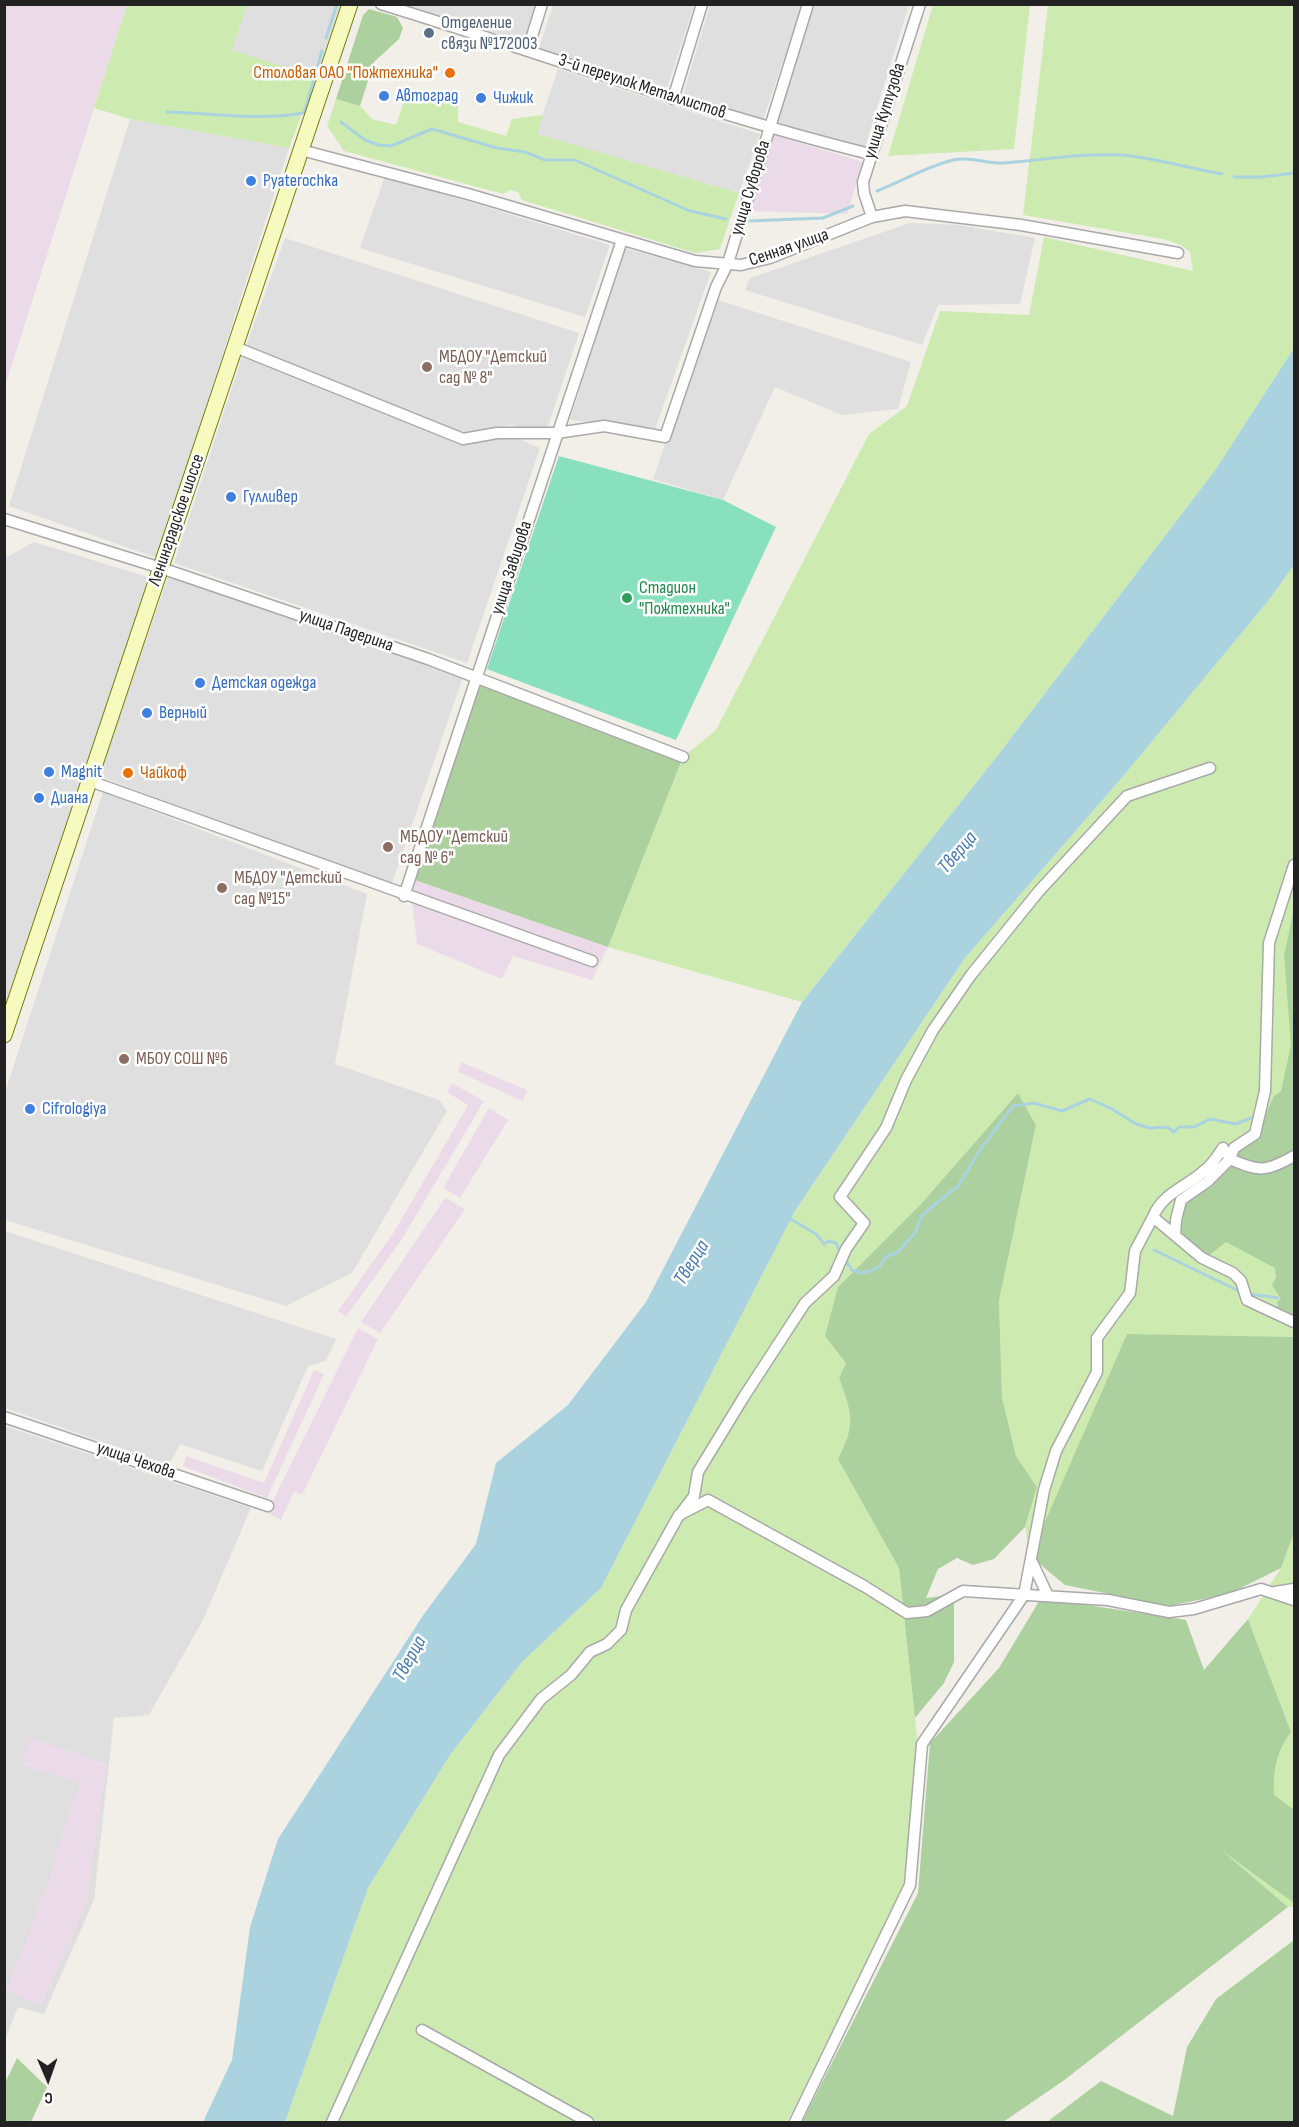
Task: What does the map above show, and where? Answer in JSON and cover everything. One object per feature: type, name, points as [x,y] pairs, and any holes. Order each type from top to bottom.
[{"type":"main road","name":"Ленинградское шоссе","points":[[4,1035],[350,4]]},
{"type":"street","name":"3-й переулок Металлистов","points":[[381,4],[673,99],[769,128],[870,154]]},
{"type":"street","points":[[528,50],[542,4]]},
{"type":"street","points":[[673,99],[702,4]]},
{"type":"street","name":"улица Суворова","points":[[557,433],[604,426],[665,437],[716,287],[728,263],[808,4]]},
{"type":"street","name":"улица Кутузова","points":[[872,217],[863,182],[870,154],[920,4]]},
{"type":"street","name":"Сенная улица","points":[[301,150],[468,194],[695,261],[741,265],[770,258],[872,217],[905,211],[1021,225],[1178,253]]},
{"type":"street","name":"улица Завидова","points":[[404,896],[622,240]]},
{"type":"street","points":[[235,347],[463,439],[497,433],[557,433]]},
{"type":"street","name":"улица Падерина","points":[[4,519],[161,568],[477,676],[683,757]]},
{"type":"street","points":[[335,2121],[499,1755],[541,1699],[571,1675],[590,1652],[607,1644],[621,1630],[627,1610],[680,1515],[694,1496],[698,1472],[805,1303],[834,1276],[846,1249],[864,1223],[840,1197],[886,1128],[906,1080],[933,1030],[970,975],[1039,891],[1127,796],[1210,768]]},
{"type":"street","points":[[90,781],[404,896],[592,961]]},
{"type":"street","points":[[1175,1235],[1181,1200],[1207,1182],[1230,1159],[1234,1148],[1255,1134],[1265,1091],[1269,944],[1294,865]]},
{"type":"street","points":[[795,2122],[910,1885],[922,1744],[1024,1595],[1044,1490],[1056,1451],[1097,1372],[1097,1338],[1130,1293],[1135,1251],[1158,1205],[1188,1180],[1205,1171],[1223,1148],[1230,1159],[1255,1170],[1279,1165],[1294,1155]]},
{"type":"street","points":[[1153,1217],[1202,1258],[1233,1274],[1241,1281],[1247,1300],[1294,1322]]},
{"type":"street","name":"улица Чехова","points":[[4,1417],[268,1506]]},
{"type":"street","points":[[680,1515],[708,1500],[864,1586],[907,1613],[927,1611],[963,1592],[1108,1600],[1169,1612],[1194,1609],[1262,1589],[1294,1600]]},
{"type":"street","points":[[1032,1562],[1048,1596]]},
{"type":"street","points":[[1275,1592],[1294,1589]]},
{"type":"street","points":[[422,2030],[588,2122]]},
{"type":"shaded area","points":[[5,5],[127,5],[5,386]]},
{"type":"shaded area","points":[[247,5],[341,5],[316,77],[232,50]]},
{"type":"shaded area","points":[[399,5],[538,5],[526,42]]},
{"type":"shaded area","points":[[553,5],[694,5],[667,88],[539,48]]},
{"type":"shaded area","points":[[710,5],[802,5],[763,120],[683,95]]},
{"type":"shaded area","points":[[813,5],[909,5],[865,147],[776,123]]},
{"type":"shaded area","points":[[558,69],[760,134],[739,193],[536,134]]},
{"type":"shaded area","points":[[130,119],[289,148],[157,558],[9,506]]},
{"type":"shaded area","points":[[771,134],[863,162],[847,214],[747,211]]},
{"type":"shaded area","points":[[385,176],[610,245],[585,317],[360,248]]},
{"type":"shaded area","points":[[910,223],[959,225],[1035,238],[1020,304],[938,305],[922,345],[745,290],[750,278]]},
{"type":"shaded area","points":[[285,238],[579,333],[545,435],[512,425],[465,434],[246,346]]},
{"type":"shaded area","points":[[624,248],[711,272],[655,429],[570,420]]},
{"type":"shaded area","points":[[715,299],[911,362],[898,409],[842,415],[775,387],[723,500],[653,479]]},
{"type":"shaded area","points":[[242,357],[460,445],[512,436],[540,448],[467,663],[174,563]]},
{"type":"shaded area","points":[[34,542],[151,578],[5,1005],[5,558]]},
{"type":"shaded area","points":[[168,577],[463,677],[391,886],[99,776]]},
{"type":"shaded area","points":[[103,792],[367,894],[335,1064],[439,1100],[447,1111],[352,1273],[286,1306],[5,1220],[5,1092]]},
{"type":"shaded area","points":[[409,878],[608,947],[592,980],[513,956],[502,979],[417,944]]},
{"type":"shaded area","points":[[461,1062],[527,1090],[523,1101],[458,1072]]},
{"type":"shaded area","points":[[452,1083],[484,1101],[402,1239],[346,1317],[338,1311],[394,1232],[468,1105],[447,1092]]},
{"type":"shaded area","points":[[489,1108],[508,1120],[460,1198],[443,1188]]},
{"type":"shaded area","points":[[445,1198],[465,1209],[380,1333],[361,1322]]},
{"type":"shaded area","points":[[5,1231],[336,1339],[326,1361],[308,1366],[262,1471],[180,1444],[169,1465],[5,1408]]},
{"type":"shaded area","points":[[358,1328],[378,1339],[302,1495],[294,1491],[281,1520],[267,1513]]},
{"type":"shaded area","points":[[314,1370],[324,1374],[267,1498],[183,1466],[186,1456],[264,1483]]},
{"type":"shaded area","points":[[5,1426],[251,1508],[203,1620],[149,1715],[114,1718],[94,1900],[44,2014],[18,2007],[5,2040]]},
{"type":"shaded area","points":[[29,1737],[107,1764],[86,1905],[41,2006],[6,1991],[47,1886],[79,1782],[23,1765]]},
{"type":"green space","points":[[127,5],[247,5],[232,50],[316,77],[289,148],[130,119],[94,108]]},
{"type":"green space","points":[[933,5],[1030,5],[1014,149],[888,156]]},
{"type":"green space","points":[[1048,5],[1294,5],[1294,348],[1216,469],[995,759],[802,1002],[608,947],[683,757],[716,730],[869,434],[907,406],[940,311],[1029,315],[1044,237],[1193,271],[1190,252],[1181,245],[1163,239],[1023,215]]},
{"type":"green space","points":[[369,9],[397,17],[403,28],[399,39],[374,62],[360,106],[336,99],[363,15]]},
{"type":"green space","points":[[408,89],[458,103],[458,122],[506,136],[512,119],[543,115],[537,134],[739,193],[720,249],[695,253],[522,200],[518,192],[510,190],[503,194],[344,151],[327,126],[336,99],[360,106],[372,119],[396,125]]},
{"type":"green space","name":"Стадион \"Пожтехника\"","points":[[559,456],[723,500],[776,527],[676,740],[487,669]]},
{"type":"green space","points":[[1294,565],[1294,908],[1284,955],[1294,1066],[1294,1337],[1238,1337],[1030,1556],[1025,1527],[1037,1487],[1016,1456],[1002,1397],[999,1301],[1036,1125],[1018,1093],[921,1204],[838,1287],[846,1363],[839,1378],[850,1419],[848,1437],[839,1459],[899,1568],[918,1746],[905,1882],[854,1993],[787,2122],[285,2122],[368,1888],[450,1755],[522,1662],[601,1588],[795,1211],[965,958],[1120,780],[1269,600]]},
{"type":"green space","points":[[477,676],[683,757],[608,947],[409,878]]},
{"type":"green space","points":[[1294,908],[1294,1317],[1278,1307],[1277,1302],[1281,1299],[1272,1285],[1276,1277],[1275,1268],[1226,1242],[1208,1256],[1185,1240],[1178,1221],[1183,1202],[1241,1147],[1263,1120],[1274,1096],[1281,1091],[1291,1045],[1284,955]]},
{"type":"green space","points":[[1018,1093],[1036,1125],[999,1301],[1002,1397],[1016,1456],[1037,1487],[1025,1527],[994,1559],[973,1565],[957,1558],[938,1569],[926,1598],[954,1594],[954,1662],[944,1683],[915,1718],[899,1568],[838,1459],[850,1427],[847,1401],[839,1378],[846,1363],[825,1336],[838,1287],[921,1204]]},
{"type":"green space","points":[[1127,1334],[1294,1337],[1294,1533],[1281,1568],[1229,1594],[1168,1606],[1065,1585],[1030,1556]]},
{"type":"green space","points":[[1294,1533],[1294,1907],[1288,1907],[1210,1843],[1291,1732],[1248,1619],[1281,1568]]},
{"type":"green space","points":[[1041,1598],[1186,1620],[1204,1670],[1248,1619],[1291,1732],[1279,1754],[1275,1769],[1274,1795],[1294,1810],[1294,1903],[1221,1850],[1288,1907],[1063,2081],[1003,2122],[802,2122],[918,1893],[930,1743],[999,1668]]},
{"type":"green space","points":[[1294,1940],[1294,2122],[1047,2122],[1101,2081],[1173,2116],[1187,2047],[1216,1999]]},
{"type":"green space","points":[[17,2058],[47,2087],[31,2122],[5,2122],[5,2083]]},
{"type":"water","name":"Тверца","points":[[1294,348],[1294,565],[1269,600],[1120,780],[965,958],[795,1211],[601,1588],[522,1662],[450,1755],[368,1888],[285,2122],[203,2122],[232,2060],[250,1927],[278,1839],[424,1614],[476,1544],[496,1463],[568,1405],[646,1302],[802,1002],[995,759],[1216,469]]},
{"type":"waterway","points":[[326,38],[337,4]]},
{"type":"waterway","points":[[167,112],[253,116],[304,113],[322,51]]},
{"type":"waterway","points":[[341,122],[365,140],[379,145],[391,146],[432,129],[497,148],[525,152],[545,160],[575,160],[690,211],[726,219]]},
{"type":"waterway","points":[[877,191],[933,166],[959,159],[1003,163],[1077,156],[1122,155],[1222,174]]},
{"type":"waterway","points":[[1234,177],[1294,173]]},
{"type":"waterway","points":[[748,221],[823,218],[853,206]]},
{"type":"waterway","points":[[844,1258],[852,1270],[862,1273],[879,1267],[886,1257],[898,1252],[915,1233],[922,1215],[958,1186],[980,1150],[1013,1106],[1034,1103],[1062,1111],[1090,1099],[1136,1124],[1150,1128],[1167,1127],[1174,1132],[1179,1127],[1194,1127],[1210,1119],[1236,1124],[1251,1118]]},
{"type":"waterway","points":[[789,1218],[816,1234],[824,1244],[829,1241],[836,1243],[840,1252]]},
{"type":"waterway","points":[[1154,1250],[1241,1292]]},
{"type":"waterway","points":[[1249,1294],[1278,1298]]},
{"type":"place","name":"Отделение связи №172003","points":[[429,33]]},
{"type":"place","name":"Столовая ОАО \"Пожтехника\"","points":[[450,73]]},
{"type":"place","name":"Автоград","points":[[384,96]]},
{"type":"place","name":"Чижик","points":[[481,98]]},
{"type":"place","name":"Pyaterochka","points":[[251,181]]},
{"type":"place","name":"МБДОУ \"Детский сад № 8\"","points":[[427,367]]},
{"type":"place","name":"Гулливер","points":[[231,497]]},
{"type":"place","name":"Стадион \"Пожтехника\"","points":[[627,598]]},
{"type":"place","name":"Детская одежда","points":[[200,683]]},
{"type":"place","name":"Верный","points":[[147,713]]},
{"type":"place","name":"Magnit","points":[[49,772]]},
{"type":"place","name":"Чайкоф","points":[[128,773]]},
{"type":"place","name":"Диана","points":[[39,798]]},
{"type":"place","name":"МБДОУ \"Детский сад № 6\"","points":[[388,847]]},
{"type":"place","name":"МБДОУ \"Детский сад №15\"","points":[[222,888]]},
{"type":"place","name":"МБОУ СОШ №6","points":[[124,1059]]},
{"type":"place","name":"Cifrologiya","points":[[30,1109]]}]
